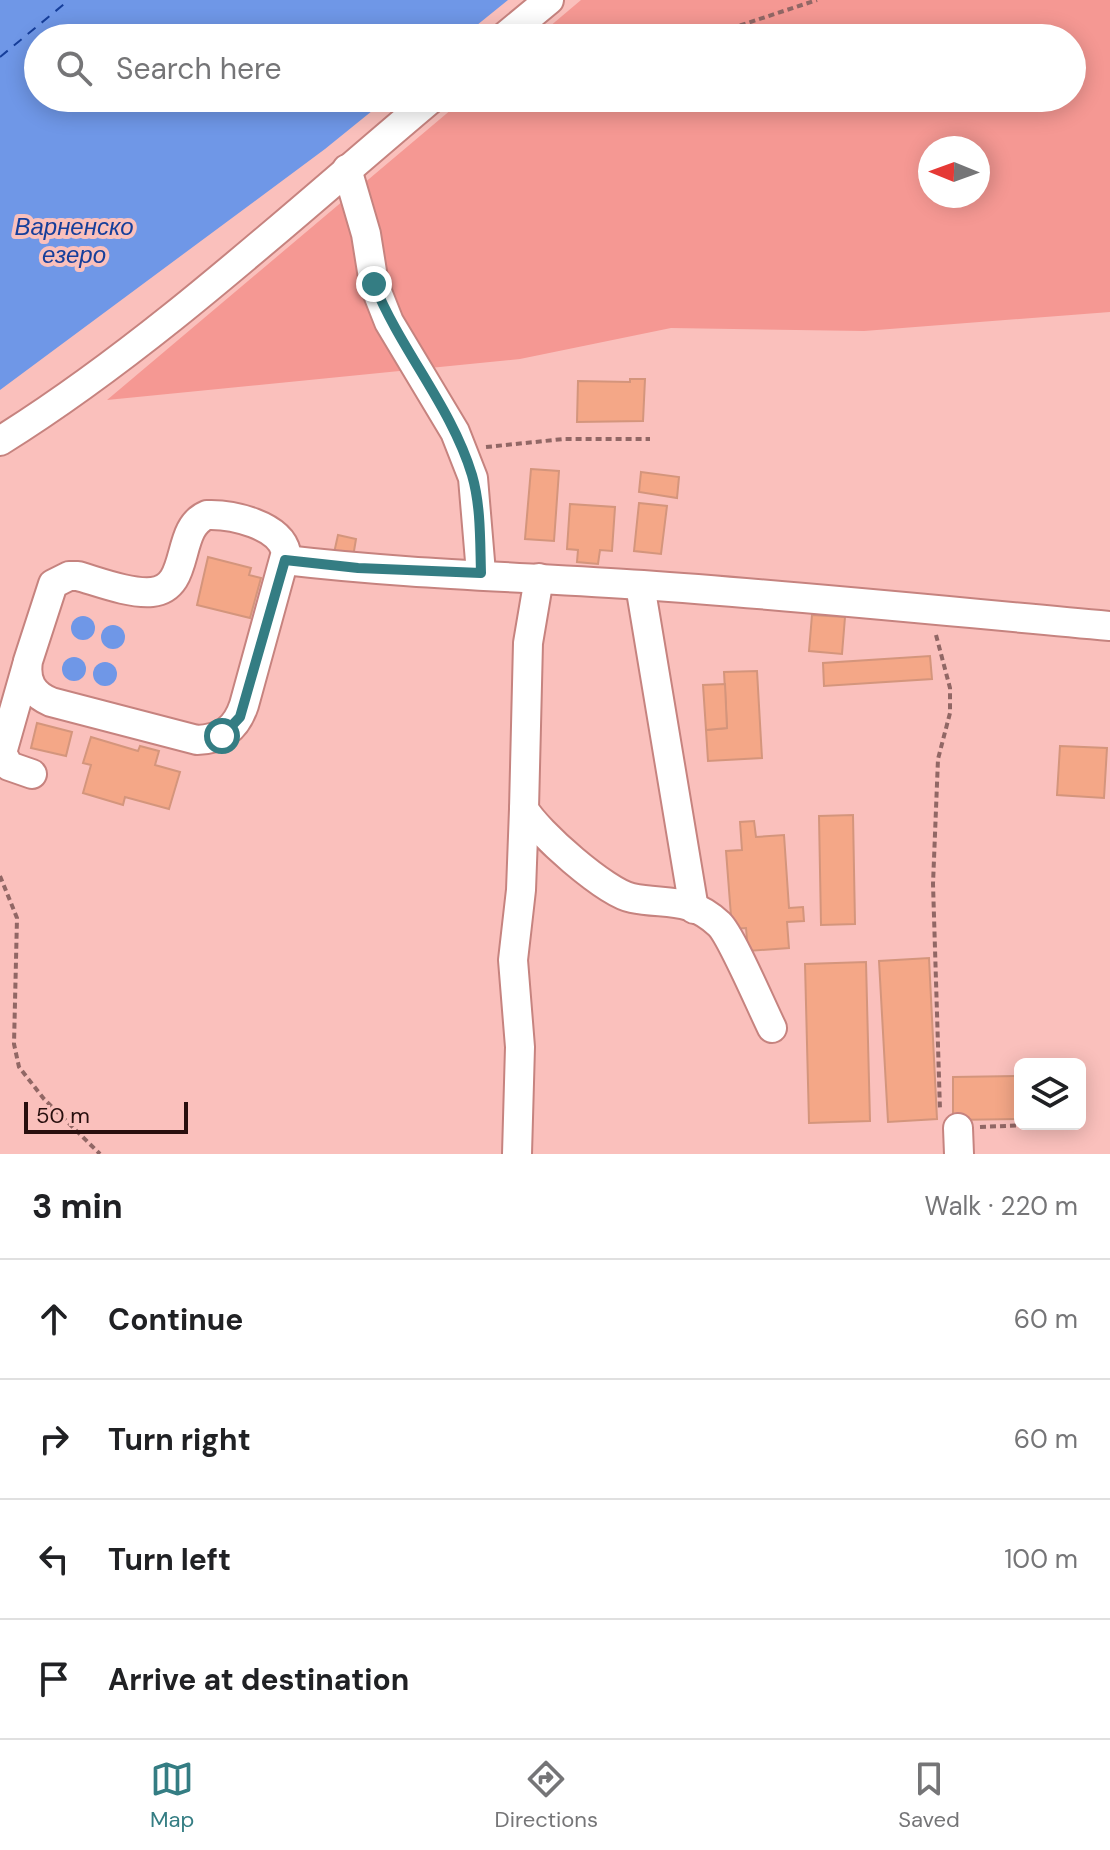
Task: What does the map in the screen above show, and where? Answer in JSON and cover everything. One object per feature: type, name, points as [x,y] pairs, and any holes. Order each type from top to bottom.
[{"type":"street","points":[[520,24],[549,0]]},
{"type":"street","points":[[0,441],[43,414],[156,328],[415,112]]},
{"type":"street","points":[[347,169],[366,234],[374,284],[389,322],[433,390],[464,452],[473,478],[480,523],[481,573]]},
{"type":"street","points":[[28,661],[27,672],[33,691],[51,702],[197,740],[222,736],[240,717],[285,560],[284,544],[274,532],[207,515],[194,523],[174,579],[159,590],[142,591],[78,576],[69,576],[53,584],[28,661],[2,753],[9,766],[32,774]]},
{"type":"street","points":[[285,560],[358,568],[481,573],[640,585],[1110,626]]},
{"type":"street","points":[[517,1154],[520,1047],[513,960],[521,890],[528,643],[539,578]]},
{"type":"street","points":[[640,585],[694,909]]},
{"type":"street","points":[[524,809],[535,828],[617,893],[634,899],[675,900],[720,924],[772,1028]]},
{"type":"path","points":[[744,24],[817,0]]},
{"type":"path","points":[[464,452],[564,439],[650,439]]},
{"type":"path","points":[[929,609],[950,688],[950,713],[938,759],[933,884],[940,1111],[958,1141],[1018,1130]]},
{"type":"path","points":[[0,876],[17,918],[14,1044],[19,1067],[44,1099],[100,1154]]},
{"type":"shaded area","points":[[581,0],[1110,0],[1110,312],[864,331],[671,328],[520,359],[107,400],[448,112],[1086,112],[1086,24],[553,24]]},
{"type":"water","name":"Варненско езеро","points":[[0,0],[508,0],[478,24],[24,24],[24,112],[371,112],[0,390]]},
{"type":"water","points":[[83,616],[92,619],[95,628],[92,637],[83,640],[74,637],[71,628],[74,619]]},
{"type":"water","points":[[113,625],[122,628],[125,637],[122,646],[113,649],[104,646],[101,637],[104,628]]},
{"type":"water","points":[[74,657],[83,660],[86,669],[83,678],[74,681],[65,678],[62,669],[65,660]]},
{"type":"water","points":[[105,662],[114,665],[117,674],[114,683],[105,686],[96,683],[93,674],[96,665]]},
{"type":"building","points":[[630,379],[645,379],[643,421],[577,422],[578,381],[630,382]]},
{"type":"building","points":[[531,469],[559,471],[554,541],[525,539]]},
{"type":"building","points":[[641,472],[679,477],[677,498],[639,492]]},
{"type":"building","points":[[639,503],[667,506],[661,554],[634,551]]},
{"type":"building","points":[[570,504],[615,507],[612,551],[600,550],[598,564],[577,562],[578,550],[567,549]]},
{"type":"building","points":[[338,535],[356,539],[353,557],[334,553]]},
{"type":"building","points":[[208,557],[251,568],[249,575],[261,578],[250,618],[197,605]]},
{"type":"building","points":[[812,615],[845,617],[842,654],[809,651]]},
{"type":"building","points":[[930,656],[932,679],[824,686],[823,663]]},
{"type":"building","points":[[757,671],[762,758],[708,761],[706,730],[727,728],[724,672]]},
{"type":"building","points":[[725,684],[727,728],[706,730],[703,685]]},
{"type":"building","points":[[37,723],[72,732],[66,756],[31,748]]},
{"type":"building","points":[[91,737],[138,751],[140,746],[159,751],[155,765],[180,772],[169,809],[125,797],[123,805],[83,793],[91,765],[83,763]]},
{"type":"building","points":[[1060,746],[1107,748],[1104,798],[1057,795]]},
{"type":"building","points":[[853,815],[855,924],[821,925],[819,816]]},
{"type":"building","points":[[754,821],[756,837],[784,835],[789,908],[803,907],[804,921],[787,922],[789,948],[748,951],[746,928],[732,929],[726,851],[742,850],[740,822]]},
{"type":"building","points":[[929,958],[937,1119],[888,1122],[879,961]]},
{"type":"building","points":[[866,962],[870,1121],[809,1123],[805,964]]},
{"type":"building","points":[[1014,1076],[1014,1119],[953,1120],[953,1077]]},
{"type":"ferry route","points":[[40,24],[69,0]]},
{"type":"ferry route","points":[[0,57],[24,37]]},
{"type":"route","points":[[222,736],[240,717],[285,560],[358,568],[481,573],[480,523],[473,478],[464,452],[433,390],[389,322],[374,284]]}]
